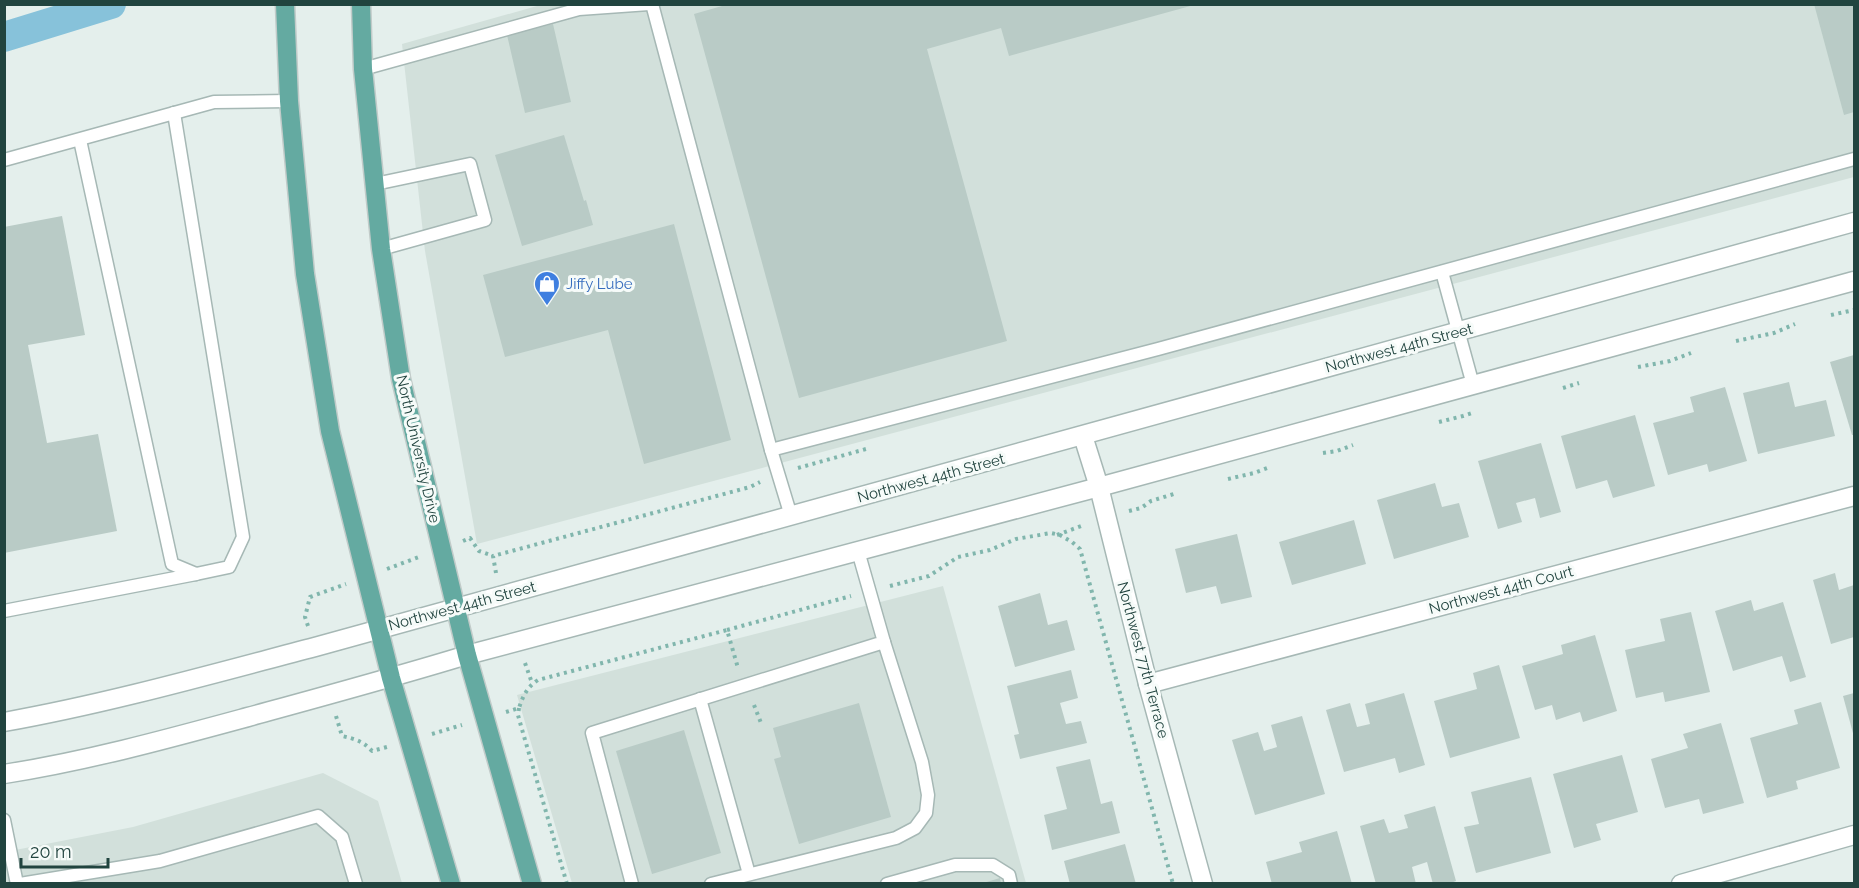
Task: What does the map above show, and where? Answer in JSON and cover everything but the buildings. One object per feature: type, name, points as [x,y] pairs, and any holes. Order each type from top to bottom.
[{"type":"main road","points":[[285,4],[289,100],[307,288],[330,431],[391,678],[451,884]]},
{"type":"main road","name":"North University Drive","points":[[361,4],[363,69],[381,249],[401,379],[467,655],[532,884]]},
{"type":"street","name":"Northwest 44th Street","points":[[4,722],[127,697],[456,609],[1854,222]]},
{"type":"street","points":[[4,774],[82,760],[136,747],[518,641],[1099,487],[1854,281]]},
{"type":"street","name":"Northwest 77th Terrace","points":[[1083,436],[1099,487],[1148,684],[1203,884]]},
{"type":"street","name":"Northwest 44th Court","points":[[1148,684],[1854,496]]},
{"type":"street","points":[[1681,884],[1854,835]]},
{"type":"lane","points":[[363,69],[579,9],[650,4],[790,516]]},
{"type":"lane","points":[[4,160],[214,102],[289,100]]},
{"type":"lane","points":[[4,611],[229,567],[243,537],[174,113]]},
{"type":"lane","points":[[80,140],[172,564],[196,574]]},
{"type":"lane","points":[[771,450],[1075,371],[1854,159]]},
{"type":"lane","points":[[375,184],[470,164],[485,220],[381,249]]},
{"type":"lane","points":[[1442,272],[1473,385]]},
{"type":"lane","points":[[711,884],[896,838],[915,828],[926,813],[928,795],[922,762],[858,551]]},
{"type":"lane","points":[[632,884],[592,733],[884,642]]},
{"type":"lane","points":[[700,699],[749,874]]},
{"type":"lane","points":[[4,820],[18,884],[160,861],[318,816],[342,837],[356,884]]},
{"type":"lane","points":[[887,884],[956,865],[993,866],[1009,875],[1011,884]]},
{"type":"path","points":[[1830,315],[1854,310]]},
{"type":"path","points":[[1730,342],[1774,333],[1800,322]]},
{"type":"path","points":[[1632,368],[1670,361],[1699,349]]},
{"type":"path","points":[[1553,390],[1584,381]]},
{"type":"path","points":[[1432,423],[1481,409]]},
{"type":"path","points":[[1318,453],[1337,451],[1359,443]]},
{"type":"path","points":[[499,597],[493,556],[750,487],[778,474],[868,449]]},
{"type":"path","points":[[1222,480],[1254,473],[1272,466]]},
{"type":"path","points":[[1057,535],[1106,517],[1142,508],[1151,501],[1181,492]]},
{"type":"path","points":[[518,641],[532,683],[928,576],[958,557],[990,550],[1016,539],[1051,533],[1057,535],[1072,542],[1080,549],[1173,884]]},
{"type":"path","points":[[727,630],[738,670],[761,723]]},
{"type":"path","points":[[519,708],[521,726],[567,884]]},
{"type":"shaded area","points":[[544,4],[1854,5],[1854,177],[477,544],[425,251],[402,44]]},
{"type":"shaded area","points":[[943,586],[1026,883],[572,883],[517,695]]},
{"type":"shaded area","points":[[323,773],[378,801],[402,883],[5,884],[5,852],[133,827]]},
{"type":"waterway","points":[[4,37],[111,4]]},
{"type":"place","name":"Jiffy Lube","points":[[547,307]]}]
